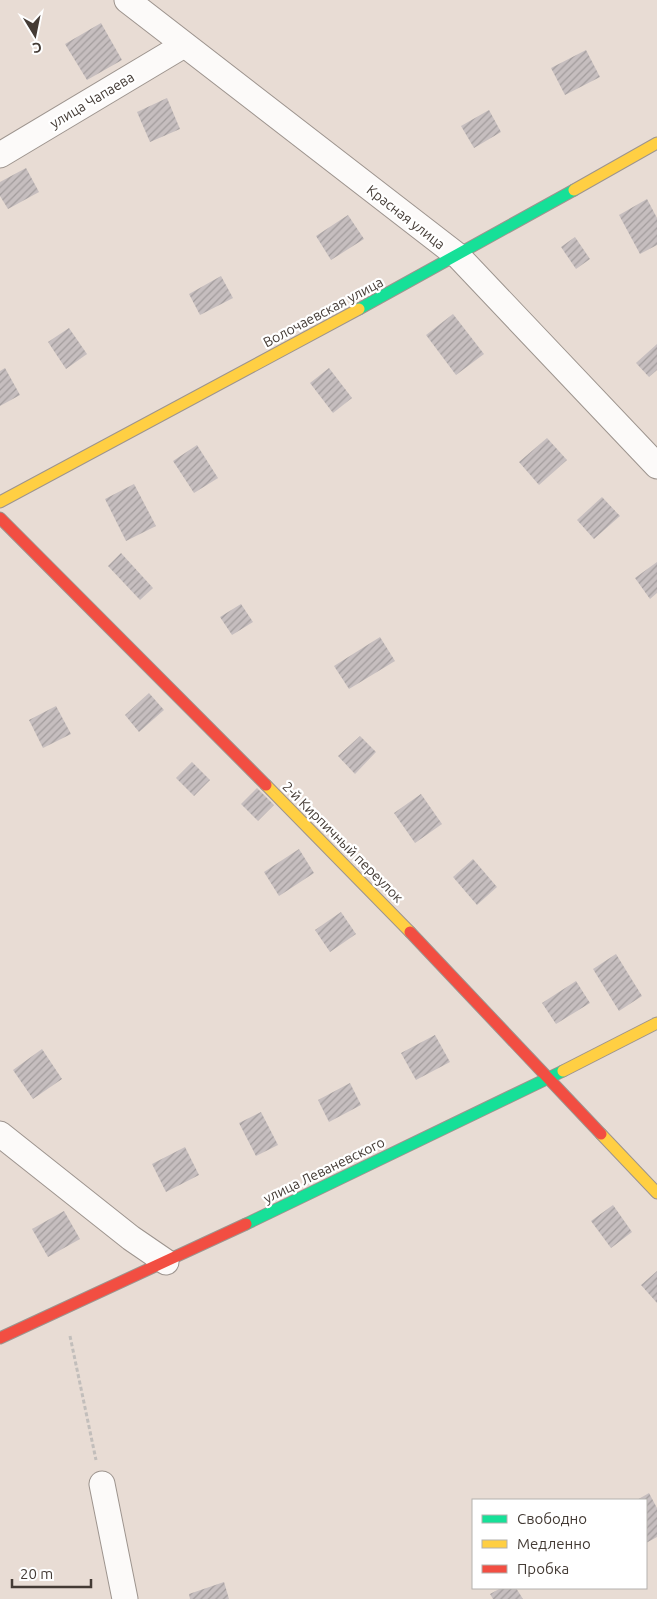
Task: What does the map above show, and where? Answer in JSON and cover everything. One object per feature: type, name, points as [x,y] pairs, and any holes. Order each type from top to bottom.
[{"type":"street","name":"Красная улица","points":[[127,0],[458,256],[657,466]]},
{"type":"street","name":"улица Чапаева","points":[[0,155],[184,45]]},
{"type":"street","name":"Волочаевская улица","points":[[0,502],[458,256],[657,143]]},
{"type":"street","name":"2-й Кирпичный переулок","points":[[0,518],[373,893],[657,1193]]},
{"type":"street","name":"улица Леваневского","points":[[0,1338],[166,1262],[550,1079],[657,1023]]},
{"type":"street","points":[[0,1134],[131,1238],[166,1262]]},
{"type":"street","points":[[102,1484],[126,1599]]},
{"type":"path","points":[[64,1309],[102,1484]]},
{"type":"building","points":[[101,23],[122,60],[87,80],[65,44]]},
{"type":"building","points":[[586,50],[600,77],[565,95],[551,68]]},
{"type":"building","points":[[167,98],[180,129],[150,142],[137,112]]},
{"type":"building","points":[[489,110],[501,132],[474,148],[461,126]]},
{"type":"building","points":[[26,168],[39,192],[8,209],[0,196],[0,182]]},
{"type":"building","points":[[647,199],[657,218],[657,245],[640,254],[619,215]]},
{"type":"building","points":[[348,215],[364,239],[331,260],[316,236]]},
{"type":"building","points":[[575,237],[590,259],[576,269],[561,247]]},
{"type":"building","points":[[221,276],[233,298],[200,315],[189,294]]},
{"type":"building","points":[[453,314],[484,354],[456,375],[426,335]]},
{"type":"building","points":[[69,328],[87,354],[66,369],[48,342]]},
{"type":"building","points":[[657,344],[657,370],[649,377],[636,363]]},
{"type":"building","points":[[5,368],[20,395],[0,406],[0,371]]},
{"type":"building","points":[[329,368],[352,398],[333,413],[310,383]]},
{"type":"building","points":[[547,438],[567,460],[539,485],[519,462]]},
{"type":"building","points":[[197,445],[218,478],[194,493],[173,461]]},
{"type":"building","points":[[134,484],[156,526],[126,541],[105,499]]},
{"type":"building","points":[[602,497],[620,516],[594,539],[577,520]]},
{"type":"building","points":[[121,553],[153,588],[140,600],[108,566]]},
{"type":"building","points":[[657,562],[657,593],[650,599],[635,578]]},
{"type":"building","points":[[241,604],[253,622],[232,635],[220,617]]},
{"type":"building","points":[[380,637],[395,661],[349,689],[334,666]]},
{"type":"building","points":[[149,693],[164,710],[139,732],[125,715]]},
{"type":"building","points":[[56,706],[71,734],[43,748],[29,720]]},
{"type":"building","points":[[360,736],[376,752],[355,774],[338,756]]},
{"type":"building","points":[[192,762],[210,780],[194,796],[176,778]]},
{"type":"building","points":[[257,788],[274,805],[258,821],[241,804]]},
{"type":"building","points":[[421,794],[442,824],[415,843],[394,813]]},
{"type":"building","points":[[299,849],[314,873],[279,896],[264,872]]},
{"type":"building","points":[[473,859],[497,887],[477,905],[453,877]]},
{"type":"building","points":[[341,912],[356,934],[330,952],[315,930]]},
{"type":"building","points":[[616,954],[642,996],[619,1011],[593,969]]},
{"type":"building","points":[[576,981],[590,1003],[556,1024],[542,1003]]},
{"type":"building","points":[[435,1035],[450,1062],[416,1080],[401,1053]]},
{"type":"building","points":[[42,1049],[62,1079],[33,1099],[13,1070]]},
{"type":"building","points":[[350,1083],[361,1105],[329,1122],[318,1100]]},
{"type":"building","points":[[261,1112],[278,1145],[256,1156],[239,1123]]},
{"type":"building","points":[[185,1147],[199,1175],[166,1192],[152,1164]]},
{"type":"building","points":[[613,1205],[632,1232],[611,1248],[591,1221]]},
{"type":"building","points":[[64,1211],[80,1239],[48,1257],[32,1229]]},
{"type":"building","points":[[657,1271],[657,1303],[641,1285]]},
{"type":"building","points":[[649,1493],[657,1508],[657,1537],[647,1542],[647,1499],[639,1499]]},
{"type":"building","points":[[224,1582],[229,1599],[190,1599],[189,1594]]},
{"type":"building","points":[[499,1589],[517,1589],[523,1599],[493,1599],[490,1594]]},
{"type":"traffic: fast","points":[[359,309],[574,190]]},
{"type":"traffic: fast","points":[[246,1224],[563,1071]]},
{"type":"traffic: slow","points":[[574,190],[657,143]]},
{"type":"traffic: slow","points":[[0,502],[359,309]]},
{"type":"traffic: slow","points":[[266,785],[410,932]]},
{"type":"traffic: slow","points":[[563,1071],[657,1023]]},
{"type":"traffic: slow","points":[[601,1134],[657,1193]]},
{"type":"traffic: jam","points":[[0,518],[266,785]]},
{"type":"traffic: jam","points":[[410,932],[601,1134]]},
{"type":"traffic: jam","points":[[0,1338],[246,1224]]}]
